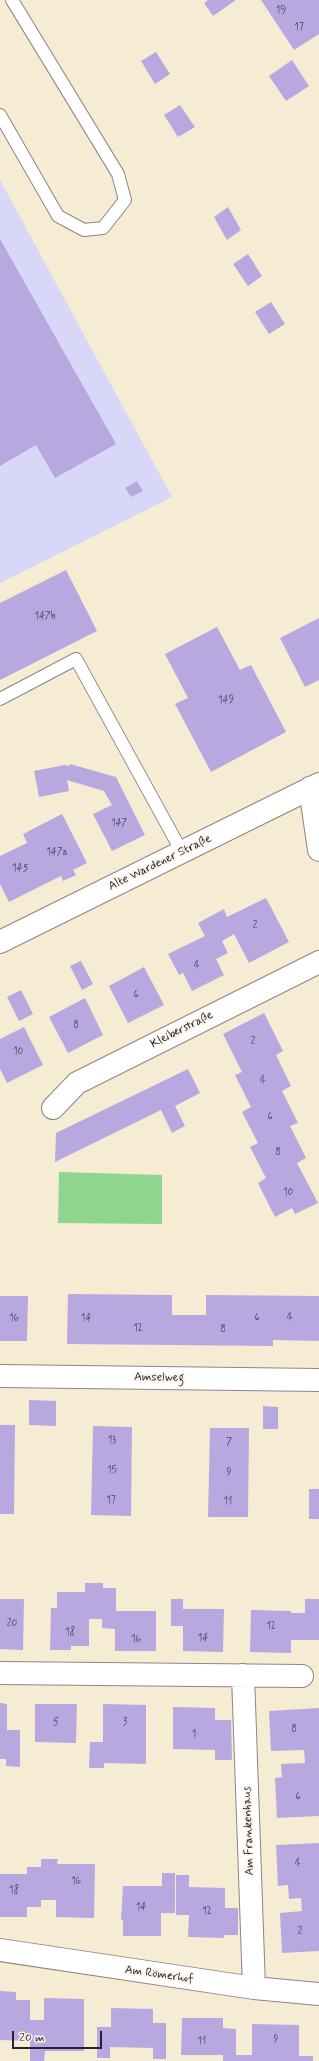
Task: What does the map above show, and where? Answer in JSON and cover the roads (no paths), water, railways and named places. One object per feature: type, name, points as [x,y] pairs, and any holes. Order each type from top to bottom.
[{"type":"street","name":"Alte Wardener Straße","points":[[0,942],[314,786]]},
{"type":"street","points":[[314,786],[319,850]]},
{"type":"street","name":"Kleiberstraße","points":[[53,1108],[77,1083],[319,962]]},
{"type":"street","name":"Amselweg","points":[[0,1376],[319,1380]]},
{"type":"street","points":[[0,1673],[302,1676]]},
{"type":"street","name":"Am Frankenhaus","points":[[243,1675],[254,1988]]},
{"type":"street","name":"Am Römerhof","points":[[0,1950],[254,1988],[319,1994]]},
{"type":"lane","points":[[0,115],[58,216],[84,230],[103,228],[125,200],[118,174],[12,0]]},
{"type":"lane","points":[[0,699],[76,659],[182,852]]}]
